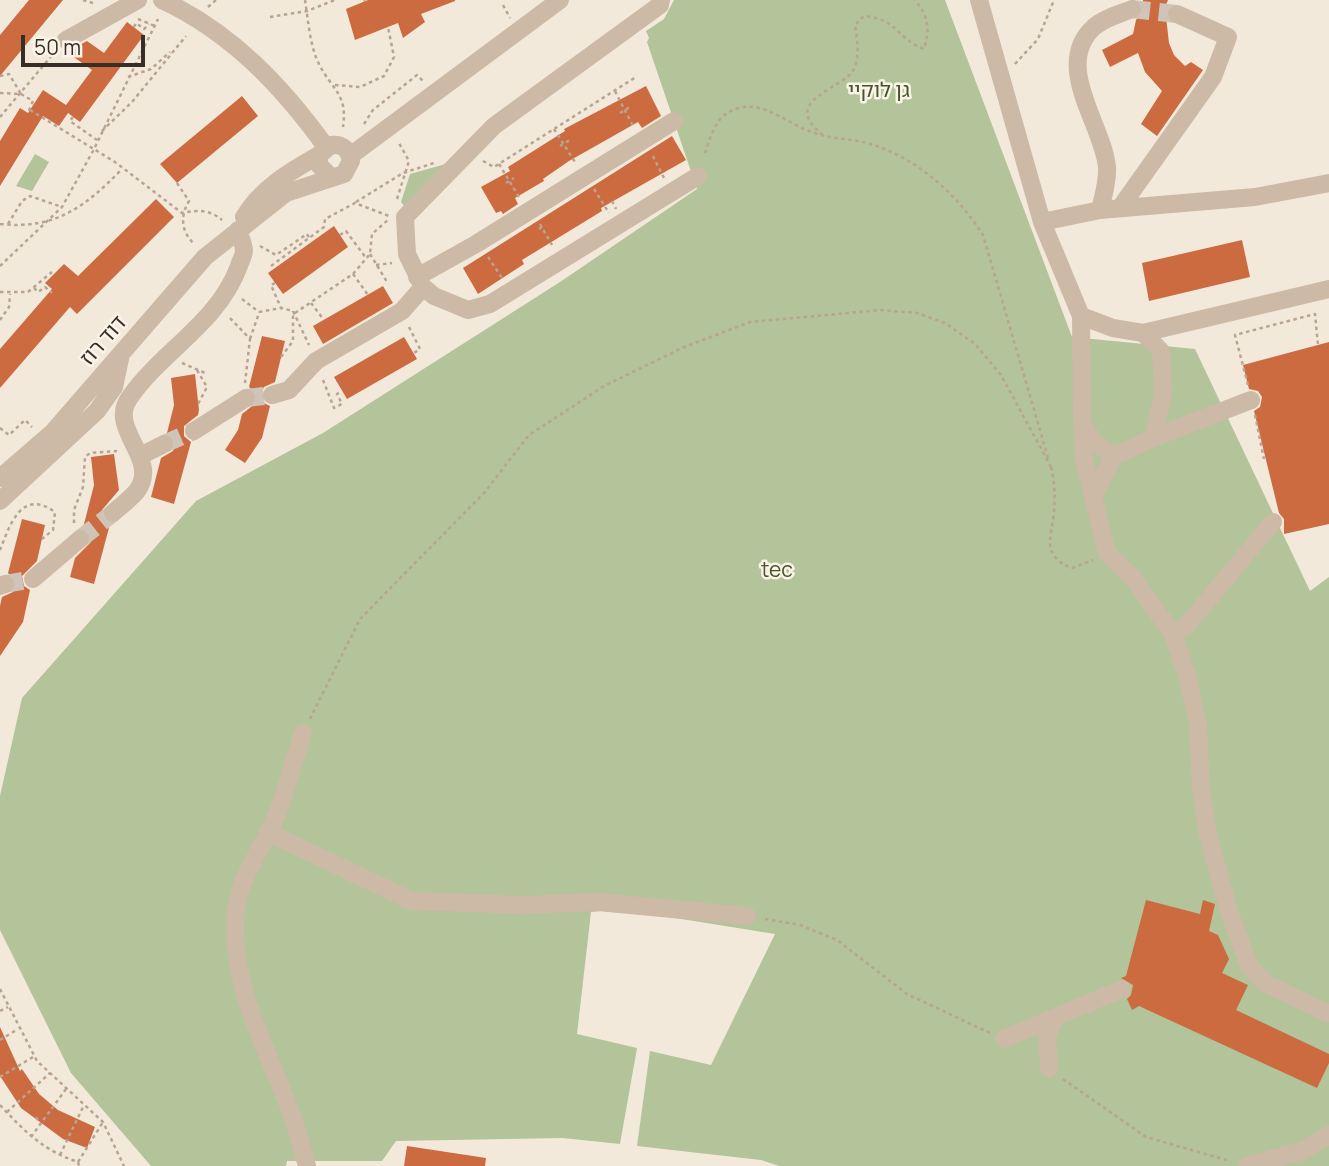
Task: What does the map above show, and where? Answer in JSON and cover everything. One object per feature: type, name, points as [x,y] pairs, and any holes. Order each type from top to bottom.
[{"type":"street","points":[[66,40],[95,21],[138,0]]},
{"type":"street","points":[[350,156],[560,0]]},
{"type":"street","points":[[661,0],[660,5],[494,126],[405,217],[407,254],[420,282],[434,296],[468,310],[491,304],[698,176]]},
{"type":"street","points":[[979,0],[1042,222],[1081,316],[1084,459],[1095,492],[1107,553],[1131,576],[1173,634],[1198,725],[1201,790],[1208,835],[1229,911],[1249,967],[1265,983],[1329,1014]]},
{"type":"street","points":[[164,1],[200,20],[256,64],[277,84],[323,151]]},
{"type":"street","points":[[1100,210],[1107,168],[1079,82],[1077,60],[1084,39],[1094,26],[1132,9]]},
{"type":"street","points":[[1120,208],[1213,77],[1228,37],[1177,14]]},
{"type":"street","points":[[272,395],[289,390],[312,353],[402,311],[420,282],[476,244],[674,121]]},
{"type":"street","points":[[113,513],[136,491],[141,482],[141,456],[124,426],[124,407],[131,396],[194,333],[234,279],[244,251],[232,226],[254,202],[287,173],[323,151],[340,145],[350,156],[350,166],[344,174],[330,176],[319,165],[323,151]]},
{"type":"street","name":"דוד רוז","points":[[0,478],[53,432],[232,226],[286,192],[330,176]]},
{"type":"street","points":[[1042,222],[1100,210],[1255,197],[1329,183]]},
{"type":"street","points":[[1081,316],[1113,328],[1143,333],[1329,289]]},
{"type":"street","points":[[1143,333],[1161,352],[1163,394],[1153,438]]},
{"type":"street","points":[[0,501],[97,411],[114,387],[121,356]]},
{"type":"street","points":[[194,431],[246,398]]},
{"type":"street","points":[[1095,492],[1114,456],[1251,400]]},
{"type":"street","points":[[1082,424],[1095,443],[1114,456]]},
{"type":"street","points":[[141,456],[164,444]]},
{"type":"street","points":[[1173,634],[1187,625],[1273,522]]},
{"type":"street","points":[[33,579],[80,533]]},
{"type":"street","points":[[303,733],[269,833],[255,852],[243,883],[236,912],[238,949],[255,1030],[291,1111],[307,1166]]},
{"type":"street","points":[[269,833],[412,901],[524,905],[598,902],[747,916]]},
{"type":"street","points":[[1004,1039],[1122,989]]},
{"type":"street","points":[[1049,1068],[1047,1035],[1056,1017]]},
{"type":"street","points":[[1247,1166],[1302,1151],[1329,1135]]},
{"type":"path","points":[[208,7],[216,0]]},
{"type":"path","points":[[305,0],[318,63],[335,85],[346,108],[343,127]]},
{"type":"path","points":[[270,17],[307,11],[335,0]]},
{"type":"path","points":[[825,137],[813,127],[808,110],[813,98],[854,69],[857,56],[855,25],[864,16],[882,18],[902,32],[910,44],[924,49],[929,33],[928,22],[915,0]]},
{"type":"path","points":[[1012,68],[1038,39],[1054,0]]},
{"type":"path","points":[[0,267],[62,207],[93,151],[164,1]]},
{"type":"path","points":[[503,5],[510,18]]},
{"type":"path","points":[[134,26],[136,23],[144,29],[149,24]]},
{"type":"path","points":[[335,85],[360,87],[384,76],[394,57],[388,27]]},
{"type":"path","points":[[128,77],[151,68],[186,36]]},
{"type":"path","points":[[0,117],[66,40]]},
{"type":"path","points":[[100,134],[132,102],[177,45]]},
{"type":"path","points":[[0,76],[9,74],[21,94]]},
{"type":"path","points":[[362,128],[373,110],[417,75],[426,83]]},
{"type":"path","points":[[474,156],[494,167],[636,77]]},
{"type":"path","points":[[615,90],[629,119]]},
{"type":"path","points":[[0,93],[21,94],[33,101],[29,111],[123,168],[182,213],[189,239],[200,249]]},
{"type":"path","points":[[620,113],[630,107]]},
{"type":"path","points":[[705,153],[728,112],[749,107],[770,110],[808,131],[825,137],[868,144],[893,154],[917,167],[967,209],[983,235],[995,269],[1051,467],[1055,485],[1049,539],[1052,554],[1059,564],[1072,568],[1107,553]]},
{"type":"path","points":[[73,117],[70,121],[97,139]]},
{"type":"path","points":[[808,131],[813,127]]},
{"type":"path","points":[[554,129],[570,155]]},
{"type":"path","points":[[562,145],[570,140]]},
{"type":"path","points":[[397,196],[408,161],[399,143]]},
{"type":"path","points":[[499,164],[515,190]]},
{"type":"path","points":[[657,165],[666,181]]},
{"type":"path","points":[[0,224],[49,221],[88,204],[123,168]]},
{"type":"path","points":[[271,266],[324,227],[325,219],[414,168]]},
{"type":"path","points":[[508,182],[514,178]]},
{"type":"path","points":[[177,183],[189,201],[182,213]]},
{"type":"path","points":[[593,187],[604,205]]},
{"type":"path","points":[[7,225],[22,201],[30,196],[62,207]]},
{"type":"path","points":[[355,203],[392,217],[372,234],[370,254],[387,282]]},
{"type":"path","points":[[182,213],[198,210],[214,213],[232,226]]},
{"type":"path","points":[[539,222],[550,241]]},
{"type":"path","points":[[340,235],[346,231],[366,258]]},
{"type":"path","points":[[256,243],[276,255],[307,234],[309,238]]},
{"type":"path","points":[[236,296],[259,312],[281,308],[294,312],[353,274],[370,254]]},
{"type":"path","points":[[488,258],[499,274]]},
{"type":"path","points":[[376,265],[402,262]]},
{"type":"path","points":[[0,292],[28,292],[52,272]]},
{"type":"path","points":[[353,274],[368,295]]},
{"type":"path","points":[[275,283],[271,285],[281,308]]},
{"type":"path","points":[[34,288],[38,292],[46,287],[52,293]]},
{"type":"path","points":[[0,320],[9,307],[10,294]]},
{"type":"path","points":[[310,302],[324,320]]},
{"type":"path","points":[[303,733],[360,619],[484,493],[529,435],[604,386],[682,348],[750,322],[880,310],[917,313],[945,323],[975,344],[1001,375],[1051,467]]},
{"type":"path","points":[[402,311],[420,349],[414,353]]},
{"type":"path","points":[[245,375],[250,339],[259,312]]},
{"type":"path","points":[[294,312],[334,408],[342,404],[337,394],[342,391]]},
{"type":"path","points":[[281,357],[293,341],[294,312]]},
{"type":"path","points":[[225,313],[250,339]]},
{"type":"path","points":[[1246,376],[1235,335],[1315,314],[1318,345]]},
{"type":"path","points":[[172,355],[177,361],[205,373]]},
{"type":"path","points":[[197,370],[207,387],[198,404]]},
{"type":"path","points":[[0,428],[9,435],[25,420],[35,429]]},
{"type":"path","points":[[80,533],[73,520],[76,501],[83,487],[85,457],[111,449],[118,451],[122,460]]},
{"type":"path","points":[[0,550],[16,514],[31,505],[42,506],[55,512],[56,521],[52,531],[42,539]]},
{"type":"path","points":[[0,989],[34,1056],[103,1122],[124,1166]]},
{"type":"path","points":[[0,1011],[8,1007]]},
{"type":"path","points":[[0,1039],[18,1029]]},
{"type":"path","points":[[0,1077],[34,1056]]},
{"type":"path","points":[[7,1112],[50,1073]]},
{"type":"path","points":[[31,1137],[50,1106],[66,1089]]},
{"type":"path","points":[[17,1095],[19,1101]]},
{"type":"path","points":[[0,1105],[31,1137],[79,1164],[95,1130],[103,1122]]},
{"type":"path","points":[[60,1155],[64,1136],[85,1105]]},
{"type":"path","points":[[36,1117],[40,1124]]},
{"type":"green space","name":"tec","points":[[674,0],[945,0],[1072,337],[1195,349],[1310,591],[1329,577],[1329,1166],[779,1166],[761,1160],[637,1146],[650,1051],[711,1065],[775,934],[619,909],[591,912],[577,1034],[637,1048],[620,1144],[563,1138],[396,1141],[382,1161],[287,1161],[286,1166],[151,1166],[71,1073],[0,930],[0,796],[22,698],[196,501],[323,433],[560,282],[697,189],[647,42],[649,38],[646,31],[664,19]]},
{"type":"green space","points":[[35,154],[49,162],[32,191],[16,186]]},
{"type":"green space","points":[[456,161],[406,208],[401,202],[410,174]]},
{"type":"building","points":[[29,0],[63,0],[0,76],[0,35]]},
{"type":"building","points":[[368,0],[455,1],[421,14],[425,22],[403,38],[398,23],[355,40],[346,9]]},
{"type":"building","points":[[1143,0],[1168,0],[1162,14],[1166,17],[1169,43],[1174,55],[1185,66],[1191,62],[1203,70],[1157,136],[1141,124],[1162,91],[1145,72],[1138,53],[1110,67],[1102,50],[1133,34],[1136,20],[1143,11]]},
{"type":"building","points":[[127,22],[144,35],[80,122],[68,113],[59,126],[43,116],[0,186],[0,141],[20,108],[28,113],[43,90],[66,105],[92,70],[68,53],[70,50],[87,41],[104,53]]},
{"type":"building","points":[[646,86],[661,116],[642,128],[638,122],[569,161],[543,179],[544,181],[515,198],[518,204],[503,214],[501,211],[496,213],[481,187],[510,171],[508,167],[565,131],[564,129]]},
{"type":"building","points":[[242,96],[258,116],[177,183],[160,164]]},
{"type":"building","points":[[672,136],[686,160],[601,208],[602,211],[522,260],[524,264],[478,294],[463,268]]},
{"type":"building","points":[[156,199],[174,217],[77,314],[70,307],[0,388],[0,349],[52,289],[45,283],[64,264],[78,276]]},
{"type":"building","points":[[334,226],[348,247],[283,294],[268,273]]},
{"type":"building","points":[[1242,240],[1250,277],[1149,301],[1142,263]]},
{"type":"building","points":[[383,286],[393,303],[323,344],[313,326]]},
{"type":"building","points":[[262,336],[285,341],[275,382],[264,387],[261,393],[264,403],[270,406],[262,438],[245,463],[225,450],[238,430],[242,414],[256,403],[256,393],[249,387]]},
{"type":"building","points":[[404,337],[417,359],[347,399],[334,377]]},
{"type":"building","points":[[1329,342],[1329,524],[1284,534],[1284,519],[1279,513],[1254,411],[1260,407],[1262,397],[1258,391],[1249,389],[1243,365]]},
{"type":"building","points":[[195,374],[199,410],[198,415],[184,426],[184,436],[191,442],[174,504],[151,497],[161,458],[173,451],[175,445],[174,438],[167,433],[174,405],[171,378]]},
{"type":"building","points":[[114,454],[119,490],[102,510],[104,520],[110,524],[94,584],[70,577],[75,558],[91,542],[89,532],[83,528],[94,485],[91,457]]},
{"type":"building","points":[[22,519],[45,525],[37,561],[22,576],[24,586],[30,590],[23,622],[0,656],[0,606],[2,597],[13,592],[16,586],[15,579],[8,573]]},
{"type":"building","points":[[1146,900],[1200,914],[1203,900],[1215,904],[1209,931],[1218,935],[1229,959],[1222,973],[1248,985],[1236,1010],[1329,1054],[1329,1063],[1317,1088],[1139,1006],[1132,1010],[1127,999],[1131,995],[1133,985],[1121,978],[1126,976]]},
{"type":"building","points":[[0,1027],[20,1071],[22,1069],[39,1094],[58,1110],[95,1127],[87,1148],[63,1139],[21,1108],[0,1076]]},
{"type":"building","points":[[407,1146],[486,1158],[485,1166],[404,1166]]},
{"type":"tunnel","points":[[1132,9],[1177,14]]},
{"type":"tunnel","points":[[246,398],[272,395]]},
{"type":"tunnel","points":[[164,444],[194,431]]},
{"type":"tunnel","points":[[80,539],[113,513]]},
{"type":"tunnel","points":[[5,584],[33,579]]},
{"type":"park label","name":"גן לוקיי","points":[[879,91]]}]
